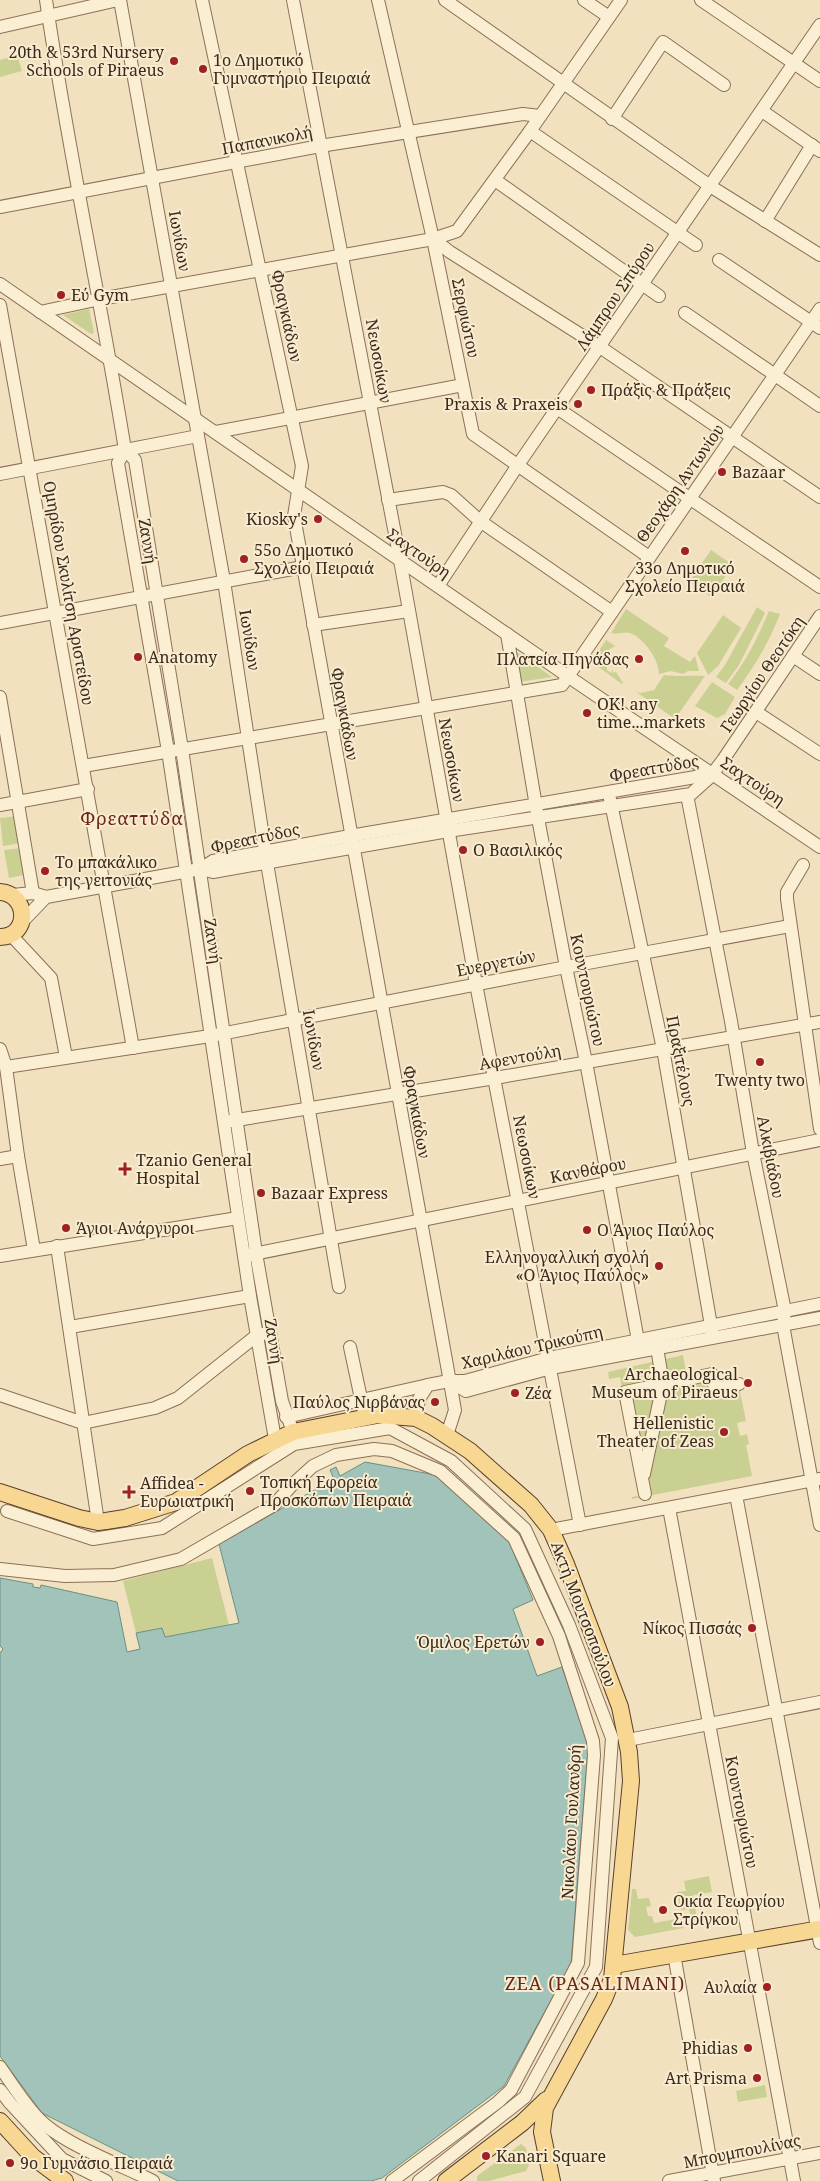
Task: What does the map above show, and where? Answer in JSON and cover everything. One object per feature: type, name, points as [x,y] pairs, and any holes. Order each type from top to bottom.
[{"type":"main road","points":[[6,894],[21,905],[23,912],[11,931]]},
{"type":"main road","name":"Ακτή Μουτσοπούλου","points":[[0,1492],[24,1502],[98,1522],[125,1518],[176,1502],[238,1460],[275,1439],[293,1432],[364,1417],[388,1415],[416,1418],[447,1436],[491,1469],[531,1506],[550,1530],[566,1564],[605,1665],[620,1707],[628,1740],[631,1781],[614,1944],[614,1965],[607,1994],[552,2093]]},
{"type":"main road","points":[[614,1965],[749,1942],[819,1934]]},
{"type":"main road","points":[[446,2181],[522,2123],[552,2093]]},
{"type":"main road","points":[[552,2093],[542,2118],[542,2132],[552,2181]]},
{"type":"main road","points":[[0,2121],[33,2157],[65,2181]]},
{"type":"street","name":"Ζαννή","points":[[46,0],[126,450],[135,460],[182,749],[225,1033],[238,1218],[250,1254],[270,1332],[286,1416],[293,1432]]},
{"type":"street","points":[[0,28],[48,15],[119,0]]},
{"type":"street","name":"Ιωνίδων","points":[[119,0],[153,178],[224,581],[267,857],[339,1287]]},
{"type":"street","name":"Φραγκιάδων","points":[[202,0],[302,466],[300,490],[294,516],[351,842],[455,1410],[447,1436]]},
{"type":"street","name":"Νεωσοίκων","points":[[293,0],[400,560],[476,984],[580,1524]]},
{"type":"street","name":"Σερφιώτου","points":[[378,0],[433,239],[474,434],[649,557]]},
{"type":"street","points":[[444,0],[710,186],[820,255]]},
{"type":"street","points":[[584,0],[609,17]]},
{"type":"street","points":[[40,312],[100,299],[433,239],[458,231],[621,0]]},
{"type":"street","points":[[701,0],[820,81]]},
{"type":"street","name":"Λάμπρου Σπύρου","points":[[438,586],[518,465],[820,25]]},
{"type":"street","points":[[612,119],[663,42],[724,85]]},
{"type":"street","points":[[762,111],[816,148],[765,221]]},
{"type":"street","name":"Παπανικολή","points":[[0,207],[320,146],[523,114],[540,116]]},
{"type":"street","points":[[530,131],[696,245]]},
{"type":"street","points":[[495,180],[659,296]]},
{"type":"street","points":[[433,239],[600,347],[820,497]]},
{"type":"street","points":[[720,260],[816,325]]},
{"type":"street","name":"Σαχτούρη","points":[[0,284],[569,677],[819,844]]},
{"type":"street","name":"Ομηρίδου Σκυλίτση Αριστείδου","points":[[0,305],[1,320],[30,468],[133,1048]]},
{"type":"street","name":"Θεοχάρη Αντωνίου","points":[[569,677],[689,498],[775,375],[816,325],[820,309]]},
{"type":"street","points":[[685,313],[820,406]]},
{"type":"street","points":[[216,432],[463,384]]},
{"type":"street","points":[[558,408],[820,588]]},
{"type":"street","points":[[0,474],[198,436]]},
{"type":"street","name":"Ζαννή","points":[[126,450],[118,463],[168,751],[210,1036],[231,1120],[250,1254],[250,1296],[275,1439]]},
{"type":"street","points":[[388,500],[443,492],[451,495],[480,521],[612,612]]},
{"type":"street","points":[[0,623],[302,567]]},
{"type":"street","points":[[313,625],[409,611]]},
{"type":"street","name":"Γεωργίου Θεοτόκη","points":[[713,774],[820,616]]},
{"type":"street","name":"Κουντουριώτου","points":[[507,634],[538,818],[639,1346]]},
{"type":"street","points":[[793,656],[820,674]]},
{"type":"street","points":[[83,766],[517,694],[560,686],[569,677]]},
{"type":"street","points":[[0,697],[17,802],[40,895],[11,931],[50,978],[66,1057]]},
{"type":"street","points":[[756,712],[820,754]]},
{"type":"street","name":"Φρεαττύδος","points":[[6,894],[40,895],[105,886],[200,869],[214,872],[267,857],[447,825],[536,804],[713,774]]},
{"type":"street","name":"Φρεαττύδος","points":[[447,825],[538,818],[687,795],[696,791],[713,774]]},
{"type":"street","points":[[0,805],[88,789]]},
{"type":"street","name":"Πραξιτέλους","points":[[609,792],[663,1049],[712,1331]]},
{"type":"street","name":"Αλκιβιάδου","points":[[687,795],[716,939],[753,1153],[785,1310],[783,1325],[816,1480],[820,1525]]},
{"type":"street","points":[[803,865],[787,892],[790,926],[820,1129]]},
{"type":"street","name":"Ευεργετών","points":[[6,1067],[210,1036],[643,952],[790,926]]},
{"type":"street","name":"Αφεντούλη","points":[[231,1120],[495,1078],[820,1022]]},
{"type":"street","points":[[0,1049],[6,1067],[18,1156],[34,1250]]},
{"type":"street","name":"Κανθάρου","points":[[250,1254],[820,1140]]},
{"type":"street","points":[[0,1159],[18,1156]]},
{"type":"street","points":[[0,1256],[238,1218]]},
{"type":"street","points":[[57,1246],[98,1522]]},
{"type":"street","points":[[70,1327],[250,1296]]},
{"type":"street","name":"Χαριλάου Τρικούπη","points":[[639,1346],[657,1348],[785,1310],[820,1304]]},
{"type":"street","name":"Χαριλάου Τρικούπη","points":[[449,1381],[466,1391],[550,1363],[712,1331],[783,1325],[820,1318]]},
{"type":"street","points":[[0,1395],[82,1423],[155,1408],[178,1398],[256,1336],[270,1332]]},
{"type":"street","points":[[350,1347],[364,1417]]},
{"type":"street","points":[[642,1478],[663,1384],[657,1348]]},
{"type":"street","points":[[646,1494],[625,1392],[712,1374],[715,1389],[738,1384]]},
{"type":"street","points":[[286,1416],[449,1381]]},
{"type":"street","points":[[416,1418],[418,1399],[428,1385]]},
{"type":"street","points":[[4,1508],[93,1538],[162,1528],[294,1444],[390,1428],[452,1461],[525,1529],[569,1625],[612,1738],[596,1967],[525,2097],[419,2181]]},
{"type":"street","name":"Νικολάου Γουλανδρή","points":[[0,1569],[65,1576],[114,1575],[181,1559],[274,1505],[313,1466],[336,1456],[374,1448],[392,1451],[440,1471],[514,1538],[559,1636],[593,1741],[594,1755],[578,1963],[510,2090],[392,2181]]},
{"type":"street","points":[[550,1530],[816,1480]]},
{"type":"street","points":[[736,1495],[819,1934]]},
{"type":"street","points":[[4,1508],[16,1500],[24,1502]]},
{"type":"street","name":"Κουντουριώτου","points":[[669,1508],[794,2181]]},
{"type":"street","points":[[628,1740],[820,1702]]},
{"type":"street","points":[[674,1954],[713,2177]]},
{"type":"street","points":[[0,2067],[37,2117],[46,2125],[84,2148],[152,2181]]},
{"type":"street","points":[[0,2090],[62,2158],[106,2181]]},
{"type":"street","name":"Μπουμπουλίνας","points":[[669,2181],[713,2177],[820,2152]]},
{"type":"green space","points":[[17,55],[22,71],[0,77],[0,60]]},
{"type":"green space","points":[[89,309],[94,333],[91,334],[63,315]]},
{"type":"green space","points":[[711,550],[733,565],[711,597],[689,582]]},
{"type":"green space","points":[[757,607],[765,613],[739,665],[726,683],[716,677],[725,665]]},
{"type":"green space","points":[[626,609],[669,638],[664,646],[690,662],[695,656],[699,671],[688,671],[683,674],[671,671],[659,674],[654,656],[645,644],[630,633],[611,633]]},
{"type":"green space","points":[[769,611],[780,614],[761,654],[737,690],[728,684],[751,649]]},
{"type":"green space","points":[[723,615],[741,628],[718,666],[708,675],[697,653]]},
{"type":"green space","points":[[606,640],[615,646],[605,652],[607,670],[611,673],[613,669],[613,673],[616,672],[622,684],[592,662]]},
{"type":"green space","points":[[514,650],[552,677],[519,682]]},
{"type":"green space","points":[[664,675],[705,676],[675,719],[635,691],[640,693],[654,690]]},
{"type":"green space","points":[[712,682],[735,697],[725,714],[717,718],[695,706]]},
{"type":"green space","points":[[17,816],[22,843],[3,846],[0,818]]},
{"type":"green space","points":[[23,848],[28,874],[9,878],[4,850]]},
{"type":"green space","points":[[683,1355],[687,1377],[714,1372],[717,1386],[738,1382],[746,1421],[737,1423],[740,1436],[747,1434],[749,1444],[746,1445],[752,1476],[632,1499],[632,1497],[642,1495],[620,1377],[609,1379],[608,1372]]},
{"type":"green space","points":[[212,1558],[229,1625],[165,1637],[162,1628],[136,1633],[123,1581]]},
{"type":"green space","points":[[709,1876],[712,1892],[693,1895],[698,1925],[693,1926],[689,1909],[681,1910],[677,1892],[686,1891],[684,1881]]},
{"type":"green space","points":[[632,1889],[636,1889],[638,1899],[649,1898],[651,1906],[646,1907],[648,1916],[652,1916],[654,1923],[682,1918],[684,1928],[635,1937],[628,1930]]},
{"type":"green space","points":[[765,2085],[767,2097],[738,2102],[736,2091]]},
{"type":"green space","points":[[521,2144],[526,2148],[529,2165],[526,2171],[489,2181],[477,2181],[477,2176]]},
{"type":"water","points":[[365,1462],[436,1475],[509,1541],[533,1600],[513,1609],[537,1676],[562,1667],[586,1737],[588,1751],[571,1964],[504,2086],[382,2178],[371,2181],[178,2181],[42,2113],[0,2056],[0,1653],[3,1649],[0,1646],[0,1578],[33,1584],[33,1587],[40,1588],[41,1585],[117,1602],[127,1652],[140,1649],[136,1633],[162,1628],[165,1637],[239,1623],[219,1544],[334,1479],[330,1470],[336,1467],[340,1476]]},
{"type":"place","name":"20th & 53rd Nursery Schools of Piraeus","points":[[174,61]]},
{"type":"place","name":"1ο Δημοτικό Γυμναστήριο Πειραιά","points":[[203,69]]},
{"type":"place","name":"Εύ Gym","points":[[61,295]]},
{"type":"place","name":"Πράξις & Πράξεις","points":[[591,390]]},
{"type":"place","name":"Praxis & Praxeis","points":[[578,404]]},
{"type":"place","name":"Bazaar","points":[[722,472]]},
{"type":"place","name":"Kiosky's","points":[[318,519]]},
{"type":"place","name":"33ο Δημοτικό Σχολείο Πειραιά","points":[[685,551]]},
{"type":"place","name":"55ο Δημοτικό Σχολείο Πειραιά","points":[[244,559]]},
{"type":"place","name":"Anatomy","points":[[138,657]]},
{"type":"place","name":"Πλατεία Πηγάδας","points":[[639,659]]},
{"type":"place","name":"OK! any time...markets","points":[[587,713]]},
{"type":"place","name":"Ο Βασιλικός","points":[[463,850]]},
{"type":"place","name":"Το μπακάλικο της γειτονιάς","points":[[45,871]]},
{"type":"place","name":"Twenty two","points":[[760,1062]]},
{"type":"place","name":"Tzanio General Hospital","points":[[125,1169]]},
{"type":"place","name":"Bazaar Express","points":[[261,1193]]},
{"type":"place","name":"Άγιοι Ανάργυροι","points":[[66,1228]]},
{"type":"place","name":"Ο Άγιος Παύλος","points":[[587,1230]]},
{"type":"place","name":"Ελληνογαλλική σχολή «Ο Άγιος Παύλος»","points":[[659,1266]]},
{"type":"place","name":"Archaeological Museum of Piraeus","points":[[748,1383]]},
{"type":"place","name":"Ζέα","points":[[515,1393]]},
{"type":"place","name":"Παύλος Νιρβάνας","points":[[435,1402]]},
{"type":"place","name":"Hellenistic Theater of Zeas","points":[[724,1432]]},
{"type":"place","name":"Τοπική Εφορεία Προσκόπων Πειραιά","points":[[250,1491]]},
{"type":"place","name":"Affidea - Ευρωιατρική","points":[[129,1492]]},
{"type":"place","name":"Νίκος Πισσάς","points":[[752,1628]]},
{"type":"place","name":"Όμιλος Ερετών","points":[[540,1642]]},
{"type":"place","name":"Οικία Γεωργίου Στρίγκου","points":[[663,1910]]},
{"type":"place","name":"Αυλαία","points":[[767,1987]]},
{"type":"place","name":"Phidias","points":[[748,2048]]},
{"type":"place","name":"Art Prisma","points":[[757,2078]]},
{"type":"place","name":"Kanari Square","points":[[486,2156]]},
{"type":"place","name":"9ο Γυμνάσιο Πειραιά","points":[[10,2163]]},
{"type":"district","name":"Φρεαττύδα","points":[[132,819]]},
{"type":"district","name":"ZEA (PASALIMANI)","points":[[595,1984]]}]
